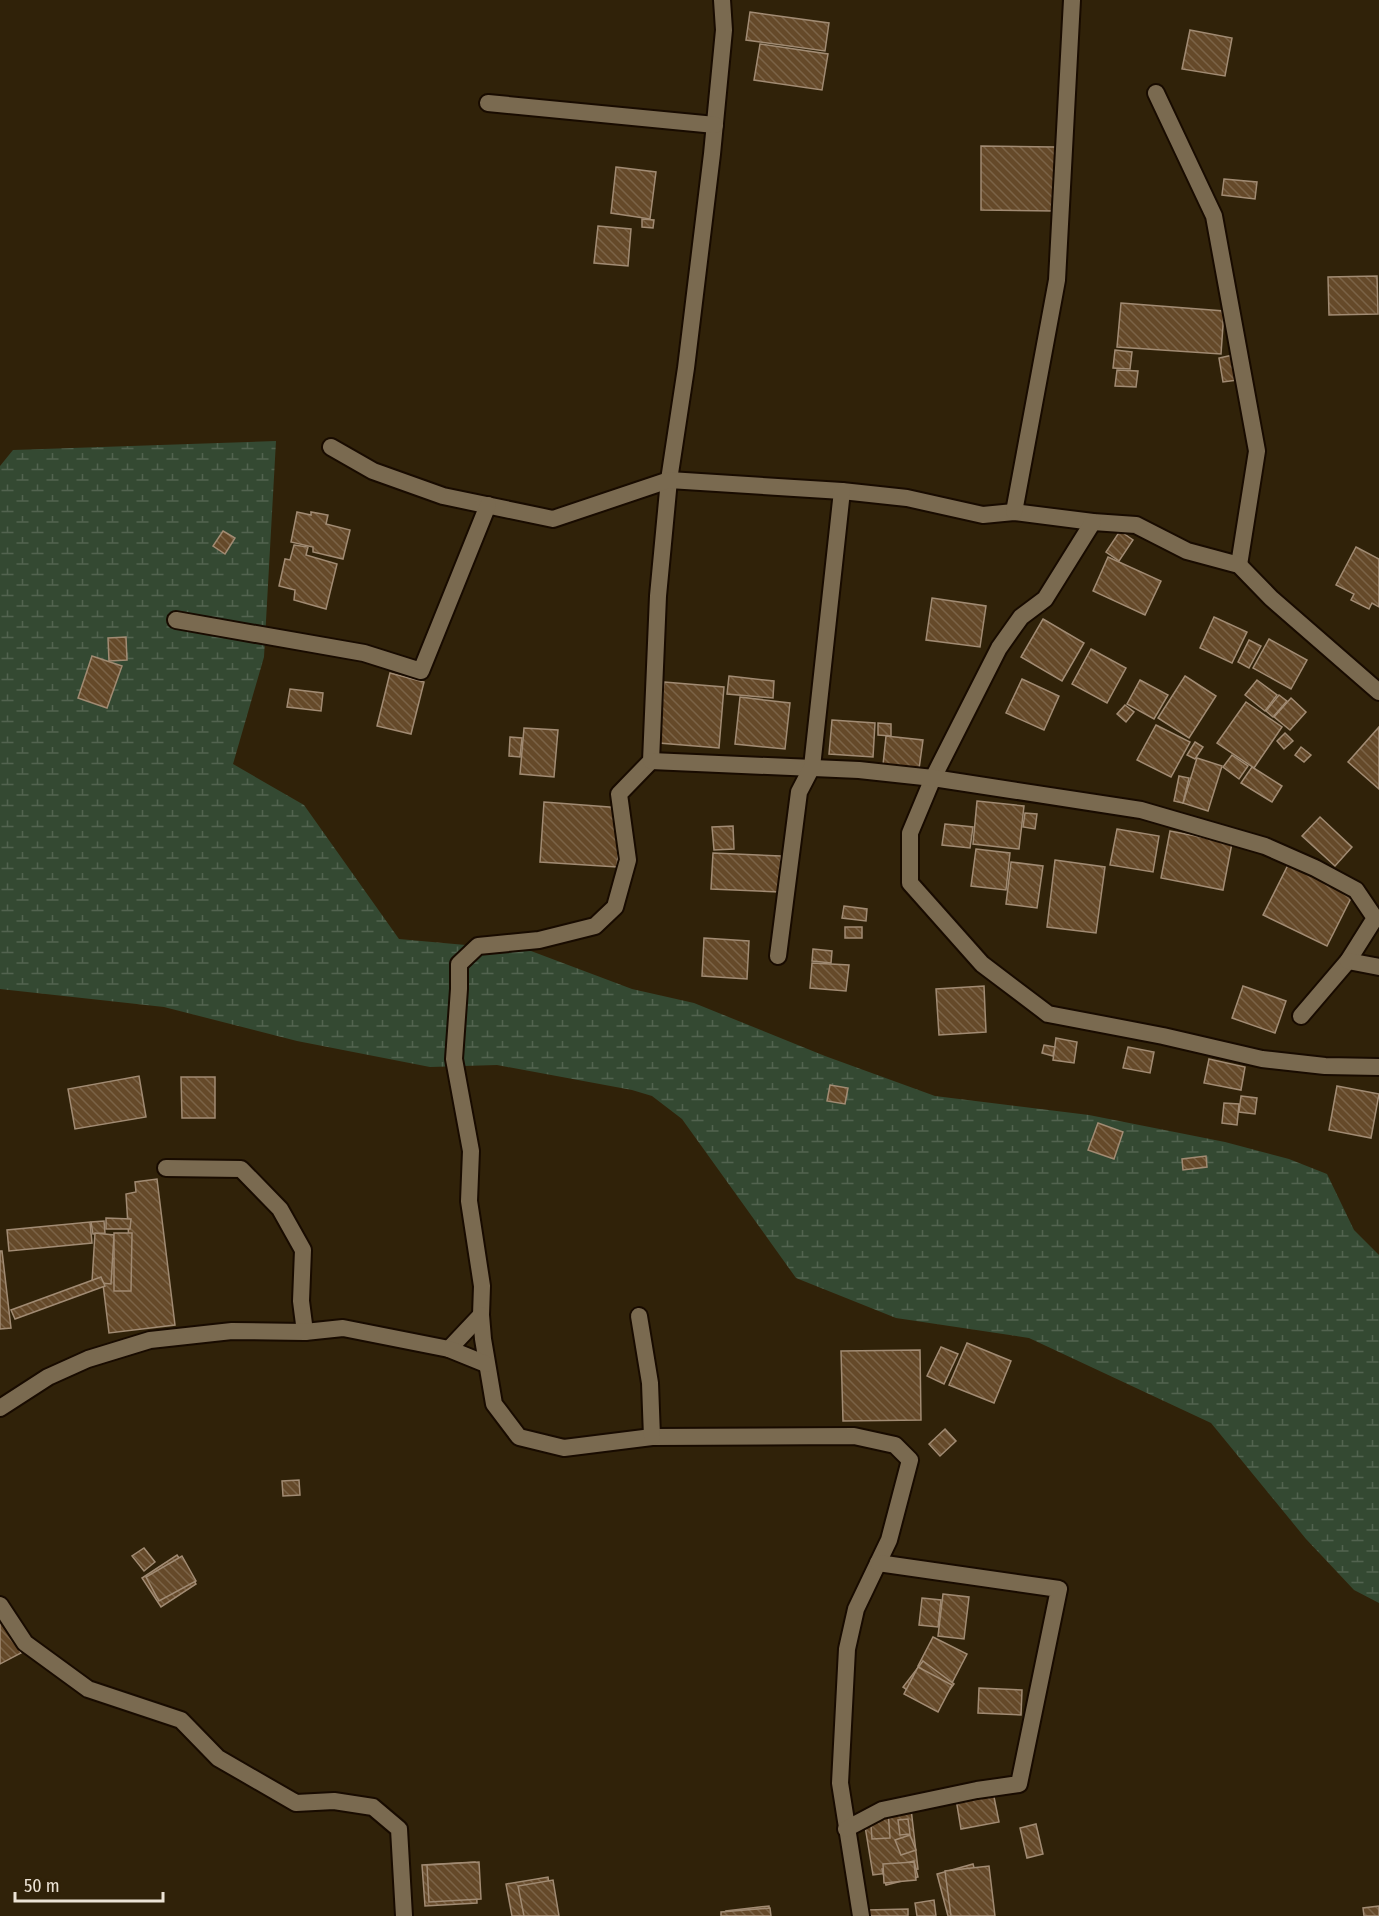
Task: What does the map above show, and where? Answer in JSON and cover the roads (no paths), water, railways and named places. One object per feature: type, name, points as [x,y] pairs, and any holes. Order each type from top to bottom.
[{"type":"street","points":[[722,0],[724,30],[715,125],[686,369],[669,480],[658,596],[651,761],[619,794],[628,860],[615,907],[595,926],[539,940],[478,946],[459,964],[454,1059],[471,1151],[469,1201],[482,1286],[481,1315],[486,1364],[494,1404],[519,1437],[564,1448],[652,1437],[854,1436],[896,1445],[910,1460],[888,1540],[856,1608],[847,1649],[840,1783],[861,1916]]},
{"type":"street","points":[[1014,512],[1057,280],[1072,0]]},
{"type":"street","points":[[1155,93],[1214,216],[1257,451],[1239,565]]},
{"type":"street","points":[[488,103],[715,125]]},
{"type":"street","points":[[331,447],[373,471],[443,496],[553,519],[669,480],[842,491],[907,498],[983,516],[1014,512],[1136,525],[1186,551],[1239,565],[1271,598],[1379,692]]},
{"type":"street","points":[[778,956],[799,792],[812,767],[842,491]]},
{"type":"street","points":[[176,620],[364,653],[421,671],[488,505]]},
{"type":"street","points":[[1093,522],[1045,599],[1021,617],[999,648],[933,778],[910,833],[910,883],[982,964],[1048,1014],[1164,1035],[1262,1059],[1325,1066],[1379,1067]]},
{"type":"street","points":[[651,761],[812,767],[933,778],[1141,810],[1275,850],[1356,890],[1375,918],[1348,961],[1301,1016]]},
{"type":"street","points":[[1348,961],[1379,968]]},
{"type":"street","points":[[166,1168],[241,1169],[280,1209],[303,1250],[302,1301],[305,1332]]},
{"type":"street","points":[[449,1349],[481,1315]]},
{"type":"street","points":[[639,1316],[650,1383],[652,1437]]},
{"type":"street","points":[[0,1408],[48,1377],[88,1359],[150,1340],[232,1331],[305,1332],[343,1328],[449,1349],[486,1364]]},
{"type":"street","points":[[846,1829],[882,1810],[976,1790],[1019,1784],[1059,1589],[878,1563]]},
{"type":"street","points":[[0,1605],[25,1643],[58,1669],[88,1689],[181,1720],[218,1758],[296,1803],[334,1801],[373,1807],[399,1829],[404,1916]]}]
